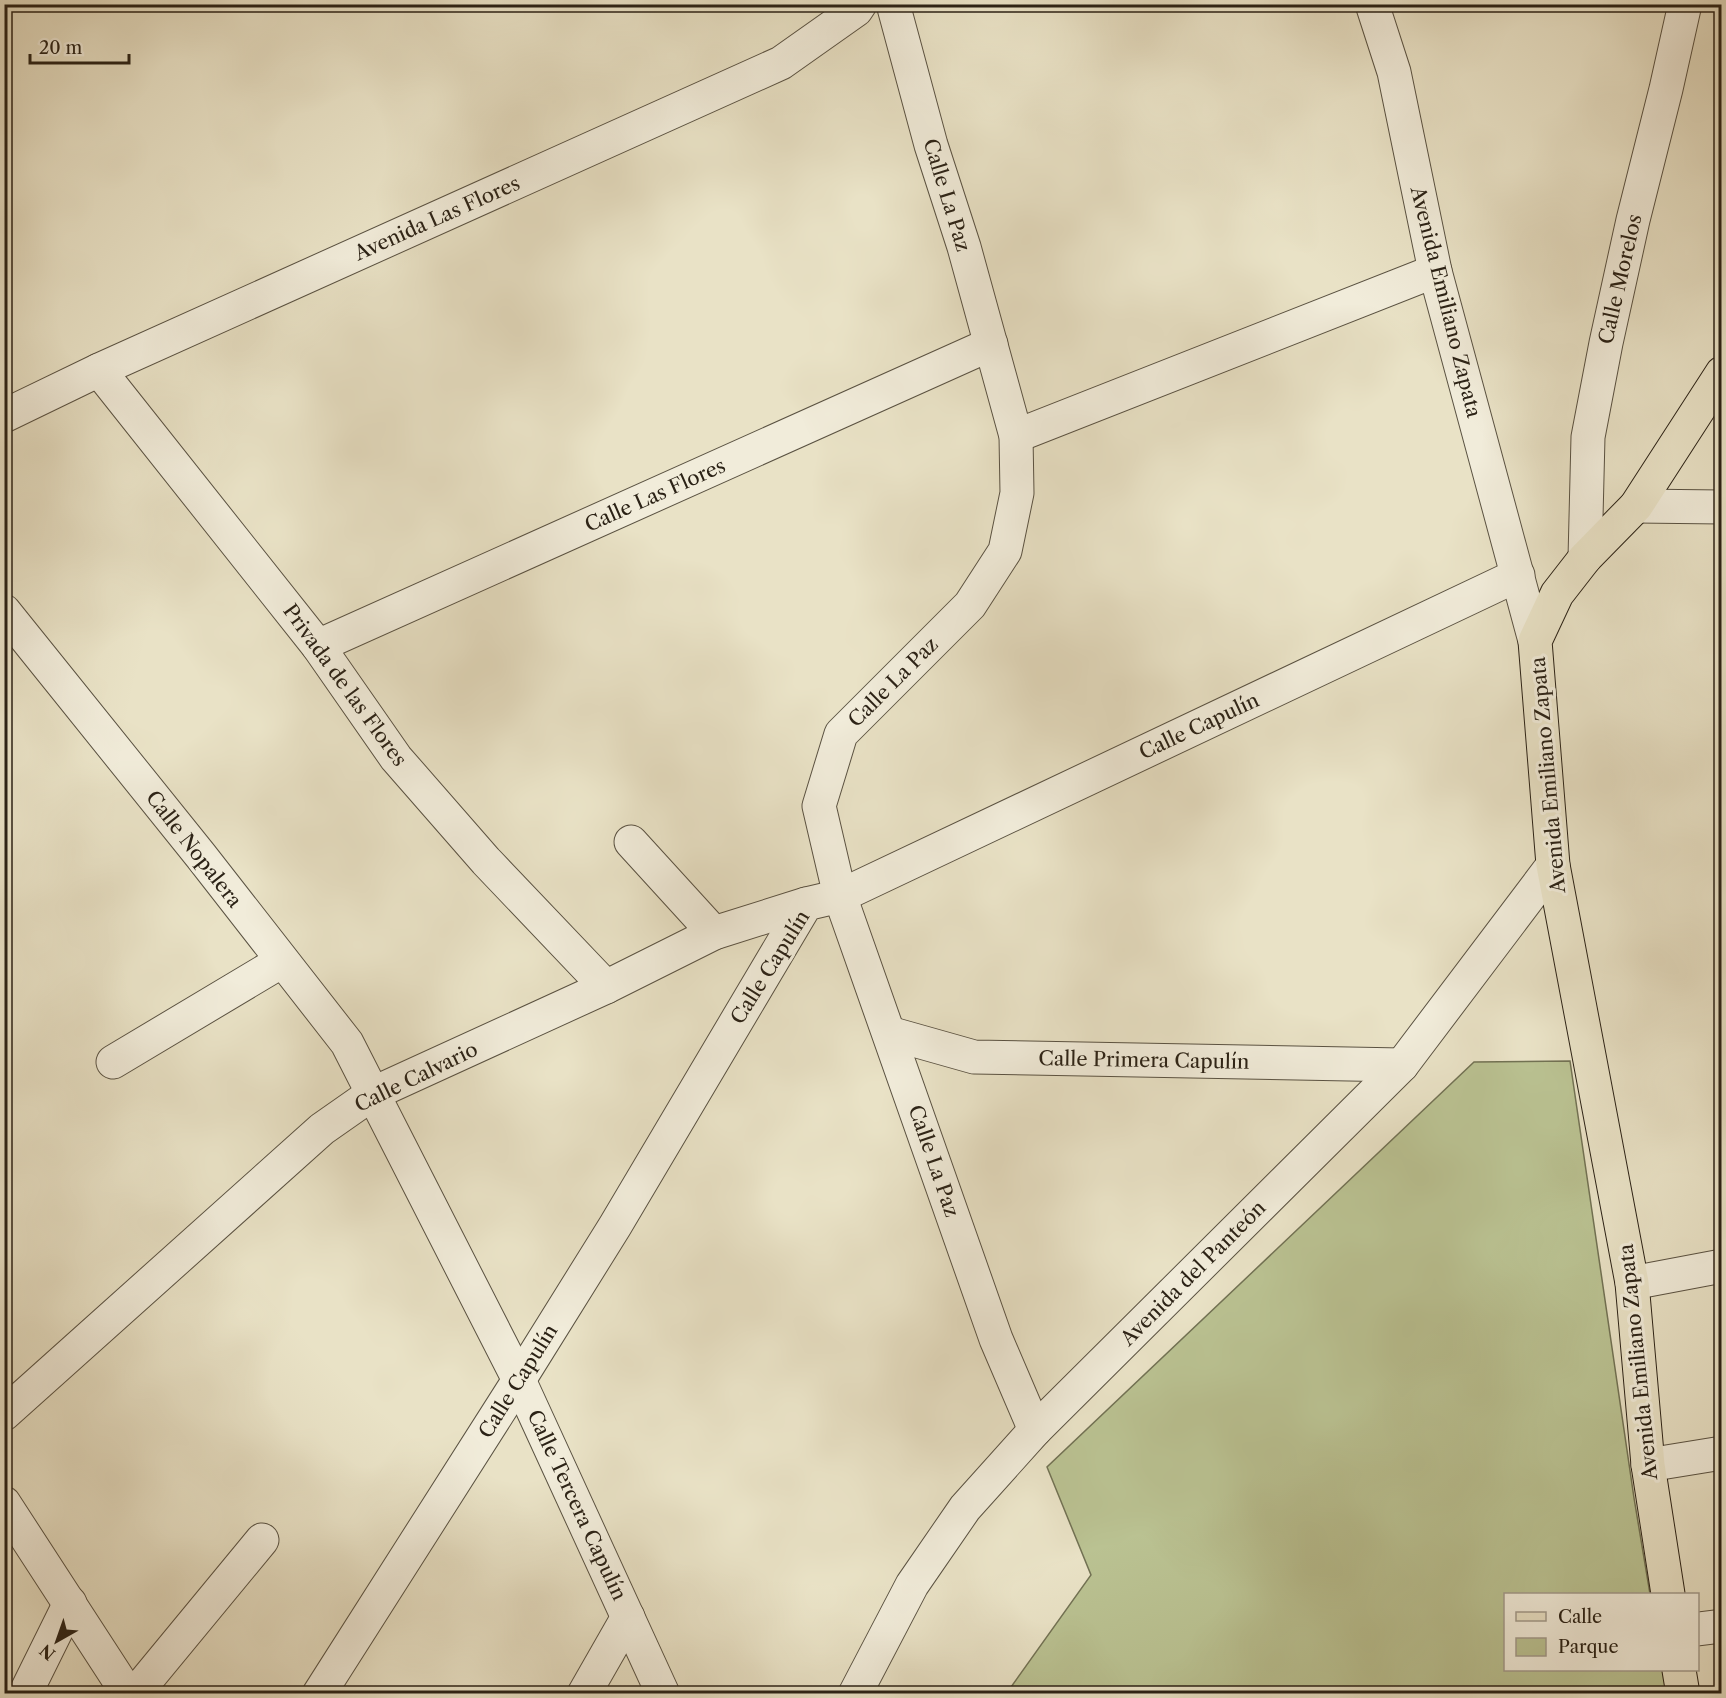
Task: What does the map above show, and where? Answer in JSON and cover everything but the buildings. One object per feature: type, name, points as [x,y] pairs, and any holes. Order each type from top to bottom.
[{"type":"main road","points":[[1535,641],[1557,594],[1585,558],[1636,506],[1722,373]]},
{"type":"main road","name":"Avenida Emiliano Zapata","points":[[1535,641],[1553,865],[1632,1283],[1648,1465],[1668,1593]]},
{"type":"main road","points":[[1679,1671],[1683,1694]]},
{"type":"street","name":"Avenida Las Flores","points":[[4,416],[99,370],[781,63],[856,10],[860,4]]},
{"type":"street","name":"Calle La Paz","points":[[893,4],[931,145],[964,247],[1016,436],[1017,493],[1005,551],[970,605],[840,734],[819,806],[840,896],[996,1339],[1035,1430]]},
{"type":"street","name":"Avenida Emiliano Zapata","points":[[1372,4],[1394,72],[1435,271],[1535,641]]},
{"type":"street","name":"Calle Morelos","points":[[1585,558],[1588,437],[1631,231],[1685,4]]},
{"type":"street","points":[[1016,436],[1435,271]]},
{"type":"street","name":"Calle Las Flores","points":[[318,646],[991,344]]},
{"type":"street","name":"Privada de las Flores","points":[[99,370],[318,646],[396,758],[486,861],[606,987]]},
{"type":"street","points":[[1636,506],[1722,507]]},
{"type":"street","name":"Calle Capulín","points":[[319,1694],[615,1226],[806,904],[840,896],[1518,575]]},
{"type":"street","name":"Calle Nopalera","points":[[4,611],[201,855],[347,1043],[372,1094]]},
{"type":"street","points":[[631,842],[714,933]]},
{"type":"street","name":"Avenida del Panteón","points":[[855,1694],[912,1585],[965,1508],[1035,1430],[1402,1065],[1553,865]]},
{"type":"street","name":"Calle Calvario","points":[[4,1414],[322,1129],[372,1094],[606,987],[714,933],[806,904]]},
{"type":"street","points":[[113,1062],[282,961]]},
{"type":"street","name":"Calle Primera Capulín","points":[[889,1033],[974,1057],[1402,1065]]},
{"type":"street","name":"Calle Tercera Capulín","points":[[372,1094],[519,1380],[663,1694]]},
{"type":"street","points":[[1632,1283],[1722,1266]]},
{"type":"street","points":[[1648,1465],[1722,1453]]},
{"type":"street","points":[[4,1503],[128,1694]]},
{"type":"street","points":[[135,1694],[262,1540]]},
{"type":"street","points":[[25,1694],[70,1603]]},
{"type":"street","points":[[584,1694],[628,1617]]},
{"type":"street","points":[[1699,1629],[1722,1626]]},
{"type":"green space","points":[[1570,1061],[1650,1593],[1504,1593],[1504,1671],[1663,1671],[1667,1693],[1006,1694],[1091,1575],[1047,1467],[1474,1062]]}]
